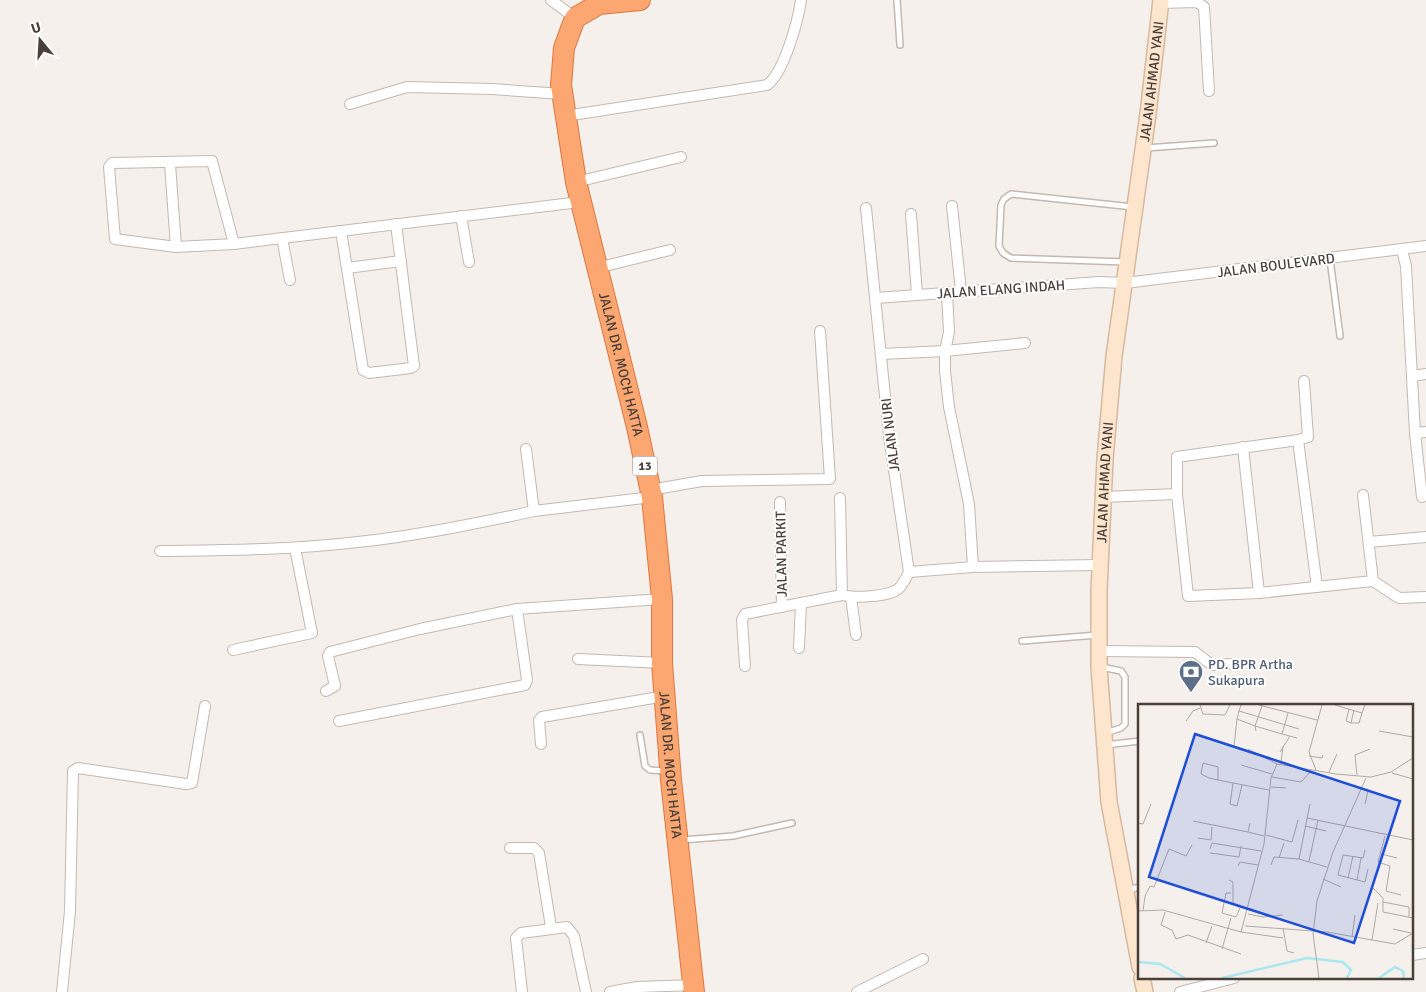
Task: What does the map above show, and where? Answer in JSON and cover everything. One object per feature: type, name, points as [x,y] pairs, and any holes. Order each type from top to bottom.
[{"type":"highway","points":[[575,18],[599,2],[640,0]]},
{"type":"highway","name":"JALAN DR. MOCH HATTA","points":[[575,18],[564,48],[561,71],[562,94],[578,192],[637,427],[651,494],[662,599],[662,664],[670,771],[694,989]]},
{"type":"street","points":[[550,0],[575,18]]},
{"type":"street","points":[[565,116],[767,85],[773,80],[779,68],[795,28],[801,0]]},
{"type":"street","points":[[1161,2],[1197,2],[1204,7],[1209,91]]},
{"type":"street","name":"JALAN AHMAD YANI","points":[[1138,945],[1133,889],[1109,802],[1099,659],[1100,565],[1103,497],[1114,356],[1161,2]]},
{"type":"street","points":[[350,104],[395,89],[426,86],[562,94]]},
{"type":"street","points":[[234,244],[213,162],[209,160],[170,164],[112,163],[108,169],[115,240],[176,247],[234,244],[461,216],[578,192],[681,157]]},
{"type":"street","points":[[170,164],[176,247]]},
{"type":"street","points":[[952,206],[961,291]]},
{"type":"street","name":"JALAN NURI","points":[[866,208],[889,436],[909,572]]},
{"type":"street","points":[[911,214],[917,295]]},
{"type":"street","points":[[461,216],[469,262]]},
{"type":"street","points":[[340,231],[364,371],[411,368],[414,366],[396,224]]},
{"type":"street","points":[[282,238],[290,280]]},
{"type":"street","name":"JALAN BOULEVARD","points":[[1125,283],[1426,246]]},
{"type":"street","points":[[597,268],[670,250]]},
{"type":"street","points":[[1402,250],[1406,266],[1415,433],[1422,497]]},
{"type":"street","points":[[347,268],[401,260]]},
{"type":"street","name":"JALAN ELANG INDAH","points":[[876,298],[1099,282],[1125,283]]},
{"type":"street","points":[[947,292],[949,332],[945,351],[949,407],[969,504],[973,567]]},
{"type":"street","points":[[160,551],[295,548],[358,542],[429,533],[534,511],[651,494],[702,481],[830,479],[820,331]]},
{"type":"street","points":[[881,354],[945,351],[1025,343]]},
{"type":"street","points":[[1412,376],[1426,374]]},
{"type":"street","points":[[1304,381],[1310,435],[1298,440],[1178,456],[1177,494],[1188,596],[1259,593],[1373,581],[1399,598],[1426,598]]},
{"type":"street","points":[[1415,433],[1426,432]]},
{"type":"street","points":[[1298,440],[1317,587]]},
{"type":"street","points":[[1243,446],[1259,593]]},
{"type":"street","points":[[526,449],[534,511]]},
{"type":"street","points":[[1103,497],[1177,494]]},
{"type":"street","points":[[1362,495],[1373,581]]},
{"type":"street","points":[[840,498],[847,596],[856,635]]},
{"type":"street","name":"JALAN PARKIT","points":[[780,502],[782,607]]},
{"type":"street","points":[[1369,542],[1426,537]]},
{"type":"street","points":[[233,650],[312,633],[295,548]]},
{"type":"street","points":[[745,666],[743,616],[801,603],[895,591],[909,572],[973,567],[1100,565]]},
{"type":"street","points":[[326,691],[335,686],[328,656],[330,652],[420,629],[517,609],[662,599]]},
{"type":"street","points":[[800,648],[801,603]]},
{"type":"street","points":[[339,721],[525,685],[527,680],[517,609]]},
{"type":"street","points":[[1099,659],[1196,652],[1212,665],[1231,664]]},
{"type":"street","points":[[578,659],[662,664]]},
{"type":"street","points":[[541,744],[539,720],[542,717],[665,696]]},
{"type":"street","points":[[62,992],[70,911],[73,771],[78,768],[186,784],[192,783],[205,706]]},
{"type":"street","points":[[510,848],[534,848],[539,853],[551,927]]},
{"type":"street","points":[[522,992],[516,938],[521,933],[551,927],[567,927],[571,929],[586,992]]},
{"type":"street","points":[[858,992],[923,959]]},
{"type":"street","points":[[1180,992],[1226,980]]},
{"type":"street","points":[[610,992],[637,989],[694,989]]},
{"type":"lane","points":[[897,0],[900,45]]},
{"type":"lane","points":[[1143,148],[1214,143]]},
{"type":"lane","points":[[1127,262],[1011,258],[1003,253],[999,246],[1001,205],[1010,194],[1135,208]]},
{"type":"lane","points":[[1330,259],[1340,336]]},
{"type":"lane","points":[[1022,641],[1099,635]]},
{"type":"lane","points":[[1099,659],[1121,672],[1125,678],[1125,724],[1105,739]]},
{"type":"lane","points":[[640,735],[647,769],[670,771]]},
{"type":"lane","points":[[1105,739],[1138,742]]},
{"type":"lane","points":[[679,841],[733,836],[792,823]]},
{"type":"place","name":"PD. BPR Artha Sukapura","points":[[1191,693]]}]
